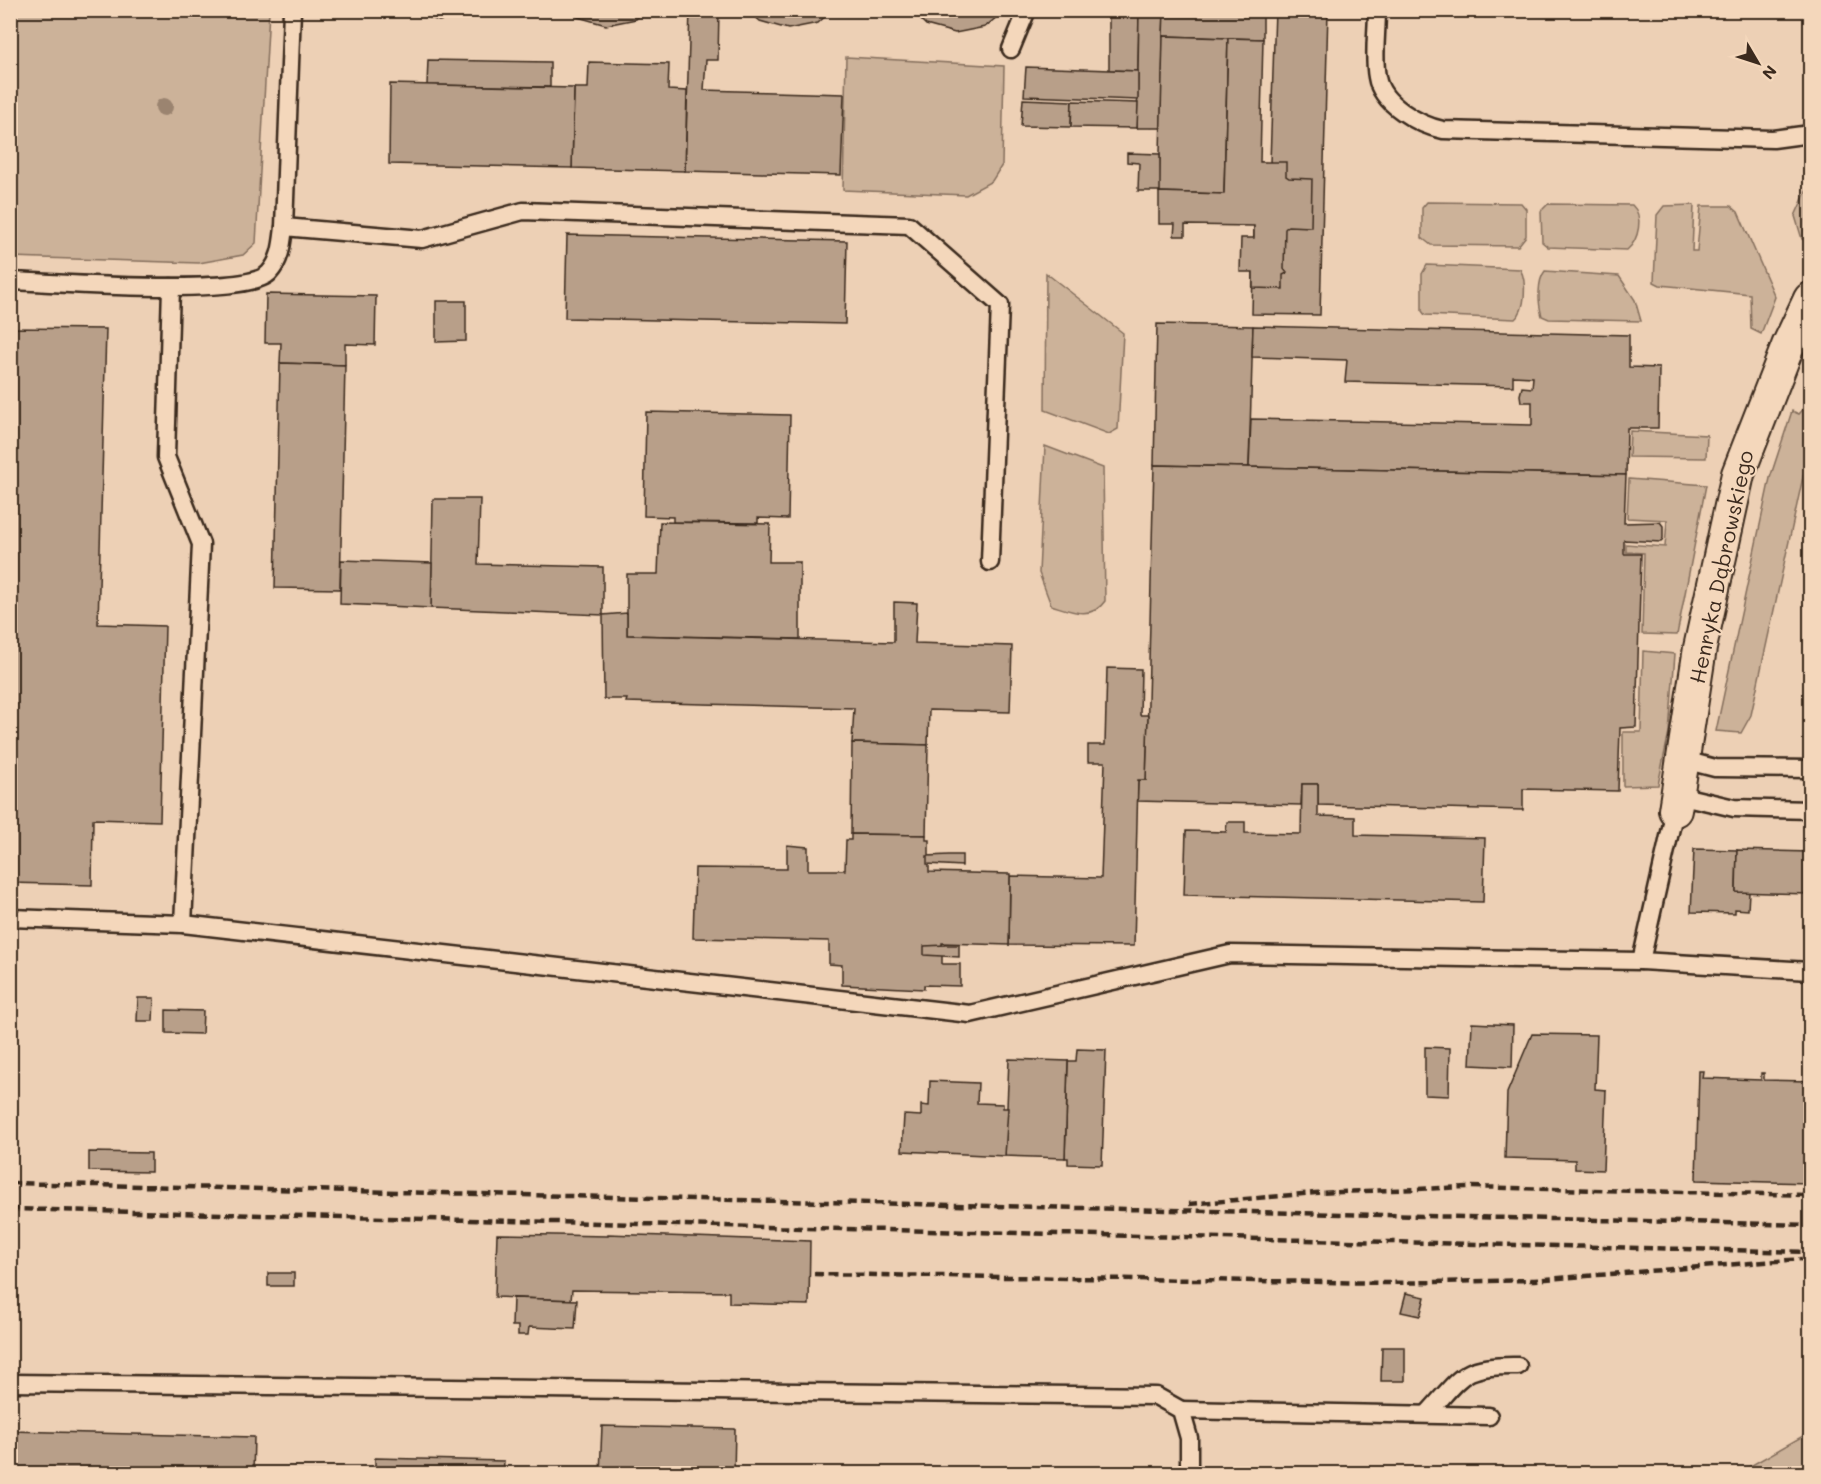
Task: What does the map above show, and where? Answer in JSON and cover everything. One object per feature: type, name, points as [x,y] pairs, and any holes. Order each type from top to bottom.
[{"type":"street","name":"Henryka Dąbrowskiego","points":[[1677,803],[1700,648],[1738,474],[1788,346],[1810,299]]},
{"type":"lane","points":[[10,281],[171,287],[246,284],[267,275],[280,256],[284,226],[292,10]]},
{"type":"lane","points":[[1011,49],[1027,10]]},
{"type":"lane","points":[[1377,10],[1377,79],[1390,100],[1404,114],[1423,126],[1443,130],[1658,138],[1773,139],[1810,134]]},
{"type":"lane","points":[[284,226],[422,239],[523,211],[909,225],[1000,305],[990,562]]},
{"type":"lane","points":[[171,287],[166,457],[201,544],[183,924]]},
{"type":"lane","points":[[1684,760],[1715,768],[1810,769]]},
{"type":"lane","points":[[1641,961],[1677,803],[1734,808],[1810,810]]},
{"type":"lane","points":[[10,918],[183,924],[970,1014],[1230,954],[1641,961],[1810,971]]},
{"type":"lane","points":[[1426,1414],[1472,1369],[1488,1365],[1518,1366]]},
{"type":"lane","points":[[10,1383],[1156,1396],[1181,1410],[1489,1416]]},
{"type":"lane","points":[[1181,1410],[1189,1438],[1189,1473]]},
{"type":"shaded area","points":[[11,10],[269,11],[256,243],[243,255],[199,263],[11,257]]},
{"type":"shaded area","points":[[846,57],[1004,66],[1002,165],[992,181],[966,195],[843,190]]},
{"type":"shaded area","points":[[1810,183],[1810,243],[1802,239],[1795,216]]},
{"type":"shaded area","points":[[1427,202],[1521,203],[1526,209],[1526,236],[1518,246],[1431,245],[1422,238],[1422,208]]},
{"type":"shaded area","points":[[1548,204],[1632,205],[1639,221],[1635,240],[1627,250],[1548,247],[1542,242],[1541,211]]},
{"type":"shaded area","points":[[1694,205],[1692,251],[1697,251],[1701,206],[1731,206],[1738,212],[1775,297],[1761,334],[1751,329],[1750,294],[1660,285],[1654,282],[1657,215],[1664,206]]},
{"type":"shaded area","points":[[1427,265],[1520,269],[1524,281],[1524,295],[1519,315],[1515,319],[1425,315],[1422,311],[1422,274]]},
{"type":"shaded area","points":[[1545,271],[1619,276],[1635,300],[1641,321],[1549,319],[1542,316],[1539,292]]},
{"type":"shaded area","points":[[1046,273],[1123,333],[1118,429],[1109,434],[1045,410]]},
{"type":"shaded area","points":[[1810,402],[1810,445],[1751,715],[1741,733],[1716,731],[1770,478],[1792,411],[1799,414]]},
{"type":"shaded area","points":[[1630,431],[1707,435],[1706,458],[1629,457]]},
{"type":"shaded area","points":[[1045,446],[1103,468],[1105,601],[1087,613],[1051,605],[1039,573]]},
{"type":"shaded area","points":[[1629,479],[1706,485],[1677,635],[1642,634],[1644,553],[1626,552],[1626,544],[1665,547],[1667,520],[1627,518]]},
{"type":"shaded area","points":[[1643,651],[1675,654],[1669,732],[1658,785],[1623,786],[1623,732],[1641,732]]},
{"type":"shaded area","points":[[1810,1432],[1810,1473],[1738,1473]]},
{"type":"building","points":[[408,10],[473,10],[468,14],[439,21]]},
{"type":"building","points":[[571,10],[645,10],[636,19],[606,25],[578,17]]},
{"type":"building","points":[[690,10],[719,10],[718,60],[706,60],[704,90],[844,94],[841,175],[685,171]]},
{"type":"building","points":[[748,10],[832,10],[818,23],[788,29],[760,21]]},
{"type":"building","points":[[911,10],[1005,10],[985,27],[955,33],[926,25]]},
{"type":"building","points":[[1109,10],[1139,10],[1138,71],[1109,70]]},
{"type":"building","points":[[1139,10],[1164,10],[1161,128],[1137,128]]},
{"type":"building","points":[[1164,10],[1263,10],[1263,39],[1163,36]]},
{"type":"building","points":[[1275,10],[1328,10],[1320,315],[1252,314],[1254,226],[1260,162],[1270,163]]},
{"type":"building","points":[[1163,36],[1228,38],[1224,194],[1159,192]]},
{"type":"building","points":[[1228,38],[1263,39],[1260,162],[1286,162],[1286,176],[1289,178],[1312,179],[1311,227],[1288,226],[1285,229],[1284,269],[1287,273],[1283,275],[1283,289],[1253,288],[1253,272],[1240,272],[1241,238],[1254,238],[1254,226],[1185,225],[1185,236],[1174,236],[1175,224],[1159,224],[1159,192],[1224,194]]},
{"type":"building","points":[[428,60],[550,62],[550,87],[427,85]]},
{"type":"building","points":[[589,62],[669,64],[668,90],[687,91],[685,171],[572,168],[574,88],[588,88]]},
{"type":"building","points":[[1026,67],[1138,71],[1138,100],[1024,96]]},
{"type":"building","points":[[390,84],[574,88],[572,168],[389,164]]},
{"type":"building","points":[[1023,99],[1072,101],[1071,127],[1021,126]]},
{"type":"building","points":[[1072,101],[1138,103],[1137,128],[1071,127]]},
{"type":"building","points":[[1127,153],[1160,154],[1160,191],[1138,191],[1139,163],[1127,162]]},
{"type":"building","points":[[567,235],[847,241],[845,324],[565,318]]},
{"type":"building","points":[[266,294],[376,296],[375,345],[345,344],[345,365],[280,363],[281,343],[265,343]]},
{"type":"building","points":[[436,301],[466,301],[466,341],[436,342]]},
{"type":"building","points":[[1157,324],[1253,326],[1249,467],[1154,465]]},
{"type":"building","points":[[1253,326],[1629,335],[1629,367],[1659,368],[1658,428],[1627,428],[1626,475],[1249,467],[1251,419],[1532,425],[1532,402],[1521,402],[1520,395],[1522,387],[1532,388],[1533,377],[1513,376],[1513,386],[1345,382],[1347,360],[1252,357]]},
{"type":"building","points":[[10,328],[106,329],[98,624],[165,626],[160,821],[93,819],[92,885],[10,883]]},
{"type":"building","points":[[280,363],[345,365],[340,589],[275,588]]},
{"type":"building","points":[[646,412],[790,415],[788,519],[758,518],[758,523],[673,522],[673,517],[644,516]]},
{"type":"building","points":[[1154,465],[1626,475],[1624,523],[1660,522],[1663,526],[1663,538],[1661,542],[1624,540],[1624,554],[1641,554],[1636,727],[1620,728],[1618,791],[1523,789],[1523,810],[1318,805],[1318,784],[1302,784],[1301,805],[1137,801],[1138,780],[1146,780]]},
{"type":"building","points":[[433,499],[480,499],[478,564],[603,567],[603,615],[431,608]]},
{"type":"building","points":[[660,522],[770,524],[769,562],[800,562],[800,639],[627,635],[627,574],[658,574]]},
{"type":"building","points":[[341,560],[432,563],[431,608],[340,604]]},
{"type":"building","points":[[894,602],[917,603],[915,643],[1012,646],[1010,712],[929,710],[928,745],[852,743],[854,708],[626,702],[627,699],[604,699],[603,615],[627,613],[627,635],[894,642]]},
{"type":"building","points":[[1107,668],[1141,669],[1140,715],[1148,715],[1146,780],[1138,780],[1134,946],[1009,945],[1010,876],[1101,878],[1105,762],[1088,762],[1088,745],[1105,745]]},
{"type":"building","points":[[852,743],[928,745],[926,835],[851,834]]},
{"type":"building","points":[[1302,784],[1318,784],[1318,816],[1355,817],[1355,835],[1485,838],[1483,902],[1184,895],[1186,831],[1226,832],[1227,822],[1245,822],[1245,833],[1301,834]]},
{"type":"building","points":[[851,834],[926,835],[926,840],[929,840],[929,872],[1010,874],[1009,945],[942,943],[942,964],[960,964],[960,986],[924,985],[924,989],[842,985],[842,965],[829,964],[829,941],[693,938],[695,868],[787,869],[787,845],[808,847],[808,870],[845,870],[846,840],[851,840]]},
{"type":"building","points":[[1694,849],[1737,850],[1736,892],[1749,892],[1748,910],[1735,909],[1735,913],[1691,912]]},
{"type":"building","points":[[1737,850],[1810,852],[1810,894],[1736,892]]},
{"type":"building","points":[[962,855],[962,866],[927,864],[927,856]]},
{"type":"building","points":[[959,945],[959,957],[924,955],[924,946]]},
{"type":"building","points":[[138,998],[154,998],[153,1021],[137,1021]]},
{"type":"building","points":[[166,1010],[203,1011],[202,1034],[166,1033]]},
{"type":"building","points":[[1472,1023],[1513,1025],[1512,1067],[1470,1065]]},
{"type":"building","points":[[1532,1034],[1597,1035],[1595,1089],[1606,1090],[1603,1170],[1575,1169],[1575,1160],[1505,1158],[1507,1093]]},
{"type":"building","points":[[1425,1047],[1450,1048],[1449,1096],[1425,1095]]},
{"type":"building","points":[[1077,1049],[1106,1050],[1102,1165],[1068,1164],[1068,1158],[1065,1158],[1068,1061],[1076,1061]]},
{"type":"building","points":[[1009,1059],[1068,1061],[1065,1158],[1005,1156]]},
{"type":"building","points":[[1699,1071],[1703,1071],[1702,1078],[1761,1080],[1761,1073],[1764,1073],[1764,1080],[1810,1081],[1810,1183],[1696,1180]]},
{"type":"building","points":[[930,1081],[978,1083],[977,1103],[1003,1104],[1003,1108],[1008,1108],[1005,1156],[902,1151],[904,1115],[921,1116],[921,1105],[929,1106]]},
{"type":"building","points":[[89,1152],[151,1153],[151,1172],[89,1171]]},
{"type":"building","points":[[497,1234],[608,1236],[608,1234],[810,1241],[809,1305],[729,1303],[729,1292],[572,1290],[571,1300],[495,1297]]},
{"type":"building","points":[[268,1273],[294,1273],[294,1286],[268,1286]]},
{"type":"building","points":[[1406,1293],[1425,1297],[1420,1316],[1401,1312]]},
{"type":"building","points":[[513,1298],[577,1300],[575,1329],[529,1327],[528,1335],[518,1335],[518,1326],[512,1326]]},
{"type":"building","points":[[1382,1347],[1405,1347],[1405,1381],[1381,1381]]},
{"type":"building","points":[[602,1426],[735,1429],[734,1474],[600,1474]]},
{"type":"building","points":[[10,1431],[254,1437],[253,1474],[10,1474]]},
{"type":"building","points":[[375,1458],[504,1461],[503,1474],[375,1474]]},
{"type":"railway","points":[[10,1183],[1810,1225]]},
{"type":"railway","points":[[1189,1204],[1315,1193],[1468,1187],[1810,1195]]},
{"type":"railway","points":[[10,1209],[1810,1252]]},
{"type":"railway","points":[[814,1274],[1388,1283],[1534,1280],[1802,1259]]}]
